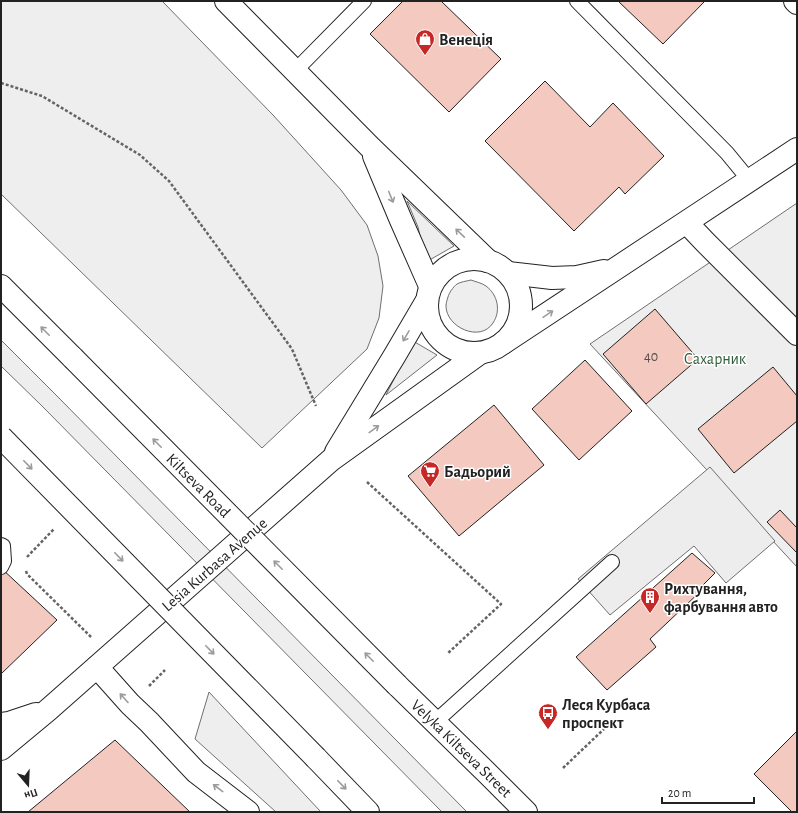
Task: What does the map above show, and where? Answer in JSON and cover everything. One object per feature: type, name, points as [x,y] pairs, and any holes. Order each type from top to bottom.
[{"type":"main road","points":[[226,1],[371,148],[488,261]]},
{"type":"main road","points":[[371,148],[400,218],[428,294],[427,316],[432,330],[441,341],[453,349],[466,353],[480,353],[492,350],[687,223],[797,149]]},
{"type":"main road","points":[[687,223],[797,334]]},
{"type":"main road","points":[[331,460],[438,275],[448,266],[461,260],[474,258],[488,261],[499,266],[508,273],[517,286],[521,301],[520,317],[514,332],[503,343]]},
{"type":"main road","points":[[508,273],[552,278],[577,277],[617,268]]},
{"type":"main road","name":"Kiltseva Road","points":[[1,286],[397,685]]},
{"type":"main road","points":[[331,460],[480,353]]},
{"type":"main road","points":[[1,437],[368,812]]},
{"type":"main road","name":"Lesia Kurbasa Avenue","points":[[1,749],[48,710],[331,460]]},
{"type":"main road","points":[[97,667],[130,704],[196,772],[248,812]]},
{"type":"main road","name":"Velyka Kiltseva Street","points":[[397,685],[526,812]]},
{"type":"main road","points":[[1,724],[9,723],[48,710]]},
{"type":"lane","points":[[295,71],[364,1]]},
{"type":"lane","points":[[577,1],[727,154],[750,181]]},
{"type":"lane","points":[[1,545],[3,546],[4,561],[1,567]]},
{"type":"lane","points":[[435,722],[612,562]]},
{"type":"path","points":[[1,83],[42,96],[140,155],[169,181],[292,349],[316,406]]},
{"type":"path","points":[[367,482],[501,604],[447,654]]},
{"type":"path","points":[[25,559],[55,528]]},
{"type":"path","points":[[26,567],[27,574],[76,622]]},
{"type":"path","points":[[563,768],[604,729]]},
{"type":"green space","points":[[1,1],[162,1],[273,115],[341,190],[367,225],[378,256],[383,286],[379,318],[367,349],[262,448],[1,194]]},
{"type":"green space","points":[[407,201],[454,246],[426,262],[418,227]]},
{"type":"green space","name":"Сахарник","points":[[797,203],[797,567],[590,344]]},
{"type":"green space","points":[[471,280],[486,286],[496,298],[497,303],[497,313],[493,323],[487,329],[480,332],[472,332],[457,326],[447,314],[446,306],[451,290],[458,283]]},
{"type":"green space","points":[[1,340],[467,812],[442,812],[1,366]]},
{"type":"green space","points":[[413,341],[437,355],[386,395]]},
{"type":"green space","points":[[209,692],[321,812],[276,812],[195,739]]},
{"type":"shaded area","points":[[710,467],[775,541],[726,583],[694,546],[610,615],[578,579]]},
{"type":"building","points":[[403,1],[441,1],[501,59],[449,112],[370,34]]},
{"type":"building","points":[[618,1],[705,1],[663,44]]},
{"type":"building","points":[[545,81],[590,127],[613,103],[664,156],[625,194],[619,187],[574,231],[485,141]]},
{"type":"building","points":[[655,309],[698,359],[646,404],[603,354]]},
{"type":"building","points":[[585,360],[632,411],[579,460],[532,409]]},
{"type":"building","points":[[773,367],[797,396],[797,421],[734,473],[698,429]]},
{"type":"building","points":[[494,405],[544,465],[459,536],[408,476]]},
{"type":"building","points":[[780,510],[797,528],[797,553],[767,522]]},
{"type":"building","name":"Рихтування, фарбування авто","points":[[692,553],[715,573],[700,588],[703,589],[650,639],[656,647],[607,690],[576,657]]},
{"type":"building","points":[[1,568],[57,620],[1,674]]},
{"type":"building","points":[[797,731],[797,812],[792,812],[754,774]]},
{"type":"building","points":[[115,740],[190,812],[28,812]]},
{"type":"place","name":"Венеція","points":[[425,56]]},
{"type":"place","name":"Бадьорий","points":[[430,488]]},
{"type":"place","name":"Рихтування, фарбування авто","points":[[650,614]]},
{"type":"place","name":"Леся Курбаса проспект","points":[[548,730]]}]
